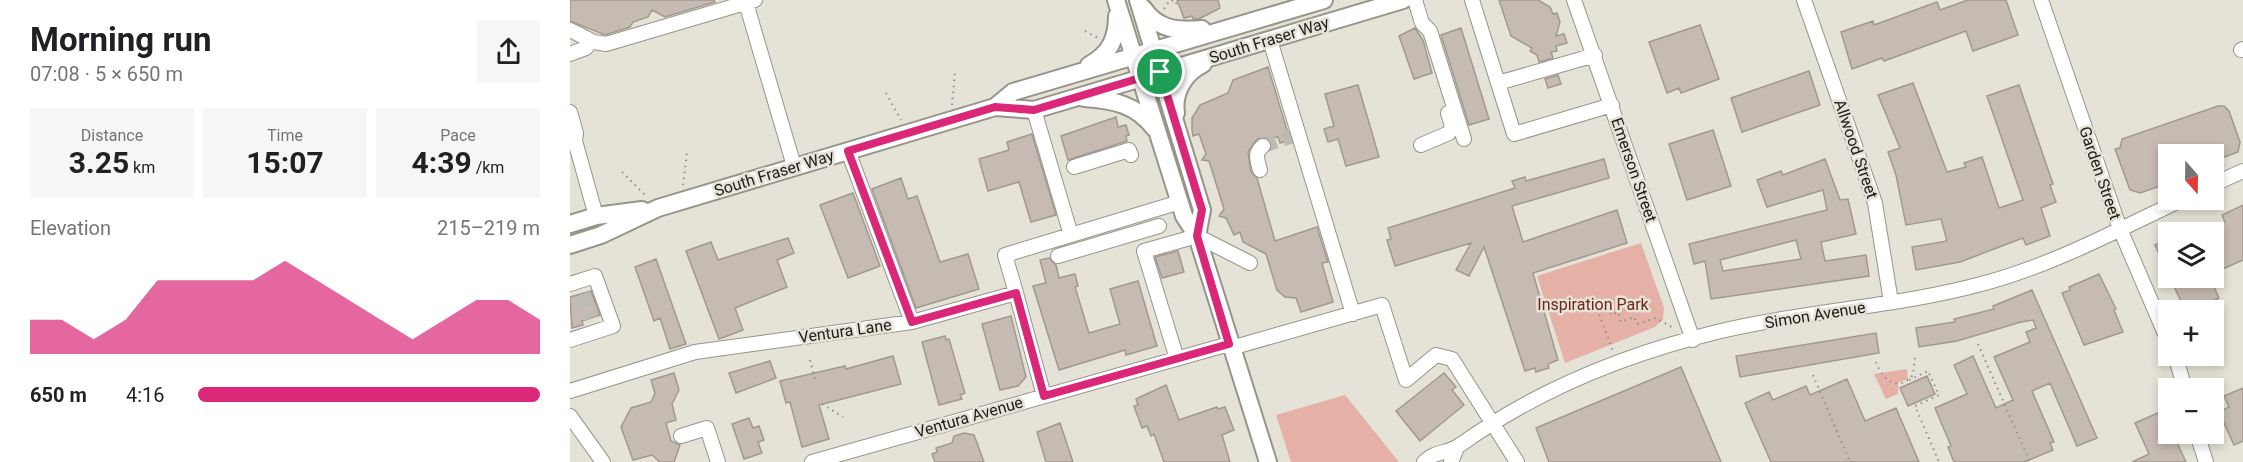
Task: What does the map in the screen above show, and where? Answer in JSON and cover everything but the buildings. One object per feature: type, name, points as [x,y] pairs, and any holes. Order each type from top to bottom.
[{"type":"main road","points":[[1138,0],[1151,19],[1164,27],[1180,31],[1233,27]]},
{"type":"main road","points":[[1138,0],[1202,210],[1197,236]]},
{"type":"main road","name":"South Fraser Way","points":[[995,107],[1013,92],[1233,27],[1303,3],[1324,0]]},
{"type":"main road","name":"South Fraser Way","points":[[570,245],[601,235],[658,208],[909,132],[995,107],[1034,110],[1403,0]]},
{"type":"main road","points":[[1117,2],[1184,216],[1197,236],[1268,462]]},
{"type":"main road","points":[[1070,75],[1098,60],[1112,45],[1118,31],[1117,2]]},
{"type":"main road","points":[[1179,135],[1174,101],[1181,84],[1194,69],[1230,52]]},
{"type":"main road","points":[[1078,97],[1128,105],[1143,114],[1159,135]]},
{"type":"main road","name":"South Fraser Way","points":[[570,224],[596,216],[658,208]]},
{"type":"street","points":[[1415,0],[1452,126],[1446,136],[1421,145]]},
{"type":"street","points":[[1472,0],[1514,134],[1612,105]]},
{"type":"street","name":"Emerson Street","points":[[1575,0],[1693,340]]},
{"type":"street","name":"Allwood Street","points":[[1804,0],[1875,204],[1891,302]]},
{"type":"street","name":"Garden Street","points":[[2041,0],[2120,229],[2158,317]]},
{"type":"street","points":[[570,30],[590,40],[606,44],[751,1],[794,166]]},
{"type":"street","points":[[1422,23],[1430,31],[1464,140]]},
{"type":"street","points":[[570,54],[586,48],[590,40]]},
{"type":"street","points":[[1270,40],[1353,314]]},
{"type":"street","points":[[1498,83],[1595,55]]},
{"type":"street","points":[[1034,110],[1076,233],[1086,248]]},
{"type":"street","points":[[570,114],[576,133],[575,141],[596,216]]},
{"type":"street","points":[[1260,170],[1256,158],[1257,151],[1263,146]]},
{"type":"street","points":[[1074,167],[1130,150],[1131,155]]},
{"type":"street","points":[[848,151],[912,322]]},
{"type":"street","points":[[2224,180],[2243,171]]},
{"type":"street","points":[[1044,396],[1005,255],[1180,202]]},
{"type":"street","name":"Simon Avenue","points":[[1424,462],[1433,453],[1456,448],[1493,421],[1525,403],[1607,368],[1745,326],[1891,302],[1987,283],[2120,229],[2160,210]]},
{"type":"street","points":[[1058,256],[1159,226]]},
{"type":"street","points":[[1177,359],[1144,251],[1197,236],[1250,263]]},
{"type":"street","points":[[570,340],[613,326],[595,276],[577,286]]},
{"type":"street","name":"Ventura Lane","points":[[570,390],[695,352],[912,322],[1016,293]]},
{"type":"street","name":"Ventura Avenue","points":[[812,462],[1177,359],[1382,305],[1406,380],[1436,355],[1452,359],[1493,421]]},
{"type":"street","points":[[591,318],[595,332]]},
{"type":"street","points":[[570,416],[603,462]]},
{"type":"street","points":[[1493,421],[1517,462]]},
{"type":"street","points":[[681,436],[707,428],[718,462]]},
{"type":"street","points":[[2200,444],[2206,462]]},
{"type":"street","points":[[1450,462],[1456,448]]},
{"type":"path","points":[[1167,5],[1171,0],[1174,4],[1178,3]]},
{"type":"path","points":[[1085,31],[1106,41]]},
{"type":"path","points":[[951,120],[955,72]]},
{"type":"path","points":[[886,93],[909,132]]},
{"type":"path","points":[[681,201],[687,152]]},
{"type":"path","points":[[622,172],[658,208]]},
{"type":"path","points":[[1609,307],[1611,315],[1618,312],[1621,322],[1634,317],[1637,324],[1656,318],[1693,340]]},
{"type":"path","points":[[1597,309],[1611,348]]},
{"type":"path","points":[[1978,344],[2030,462]]},
{"type":"path","points":[[1909,380],[1915,370],[1915,356]]},
{"type":"path","points":[[810,360],[815,379]]},
{"type":"path","points":[[1876,362],[1889,382],[1895,385],[1929,371],[1939,395],[1915,406],[1939,462]]},
{"type":"path","points":[[1813,375],[1850,462]]},
{"type":"path","points":[[822,404],[843,417]]},
{"type":"green space","name":"Inspiration Park","points":[[1641,243],[1664,308],[1663,319],[1655,327],[1565,363],[1537,276]]},
{"type":"green space","points":[[1907,369],[1908,379],[1898,383],[1898,394],[1886,399],[1874,374]]},
{"type":"green space","points":[[1345,395],[1399,462],[1291,462],[1276,415]]},
{"type":"tunnel","points":[[1263,146],[1299,134]]},
{"type":"tunnel","points":[[582,294],[591,318]]},
{"type":"route","points":[[1160,72],[1202,210],[1197,236],[1229,344],[1044,396],[1016,293],[912,322],[848,151],[995,107],[1034,110],[1160,72]]}]
